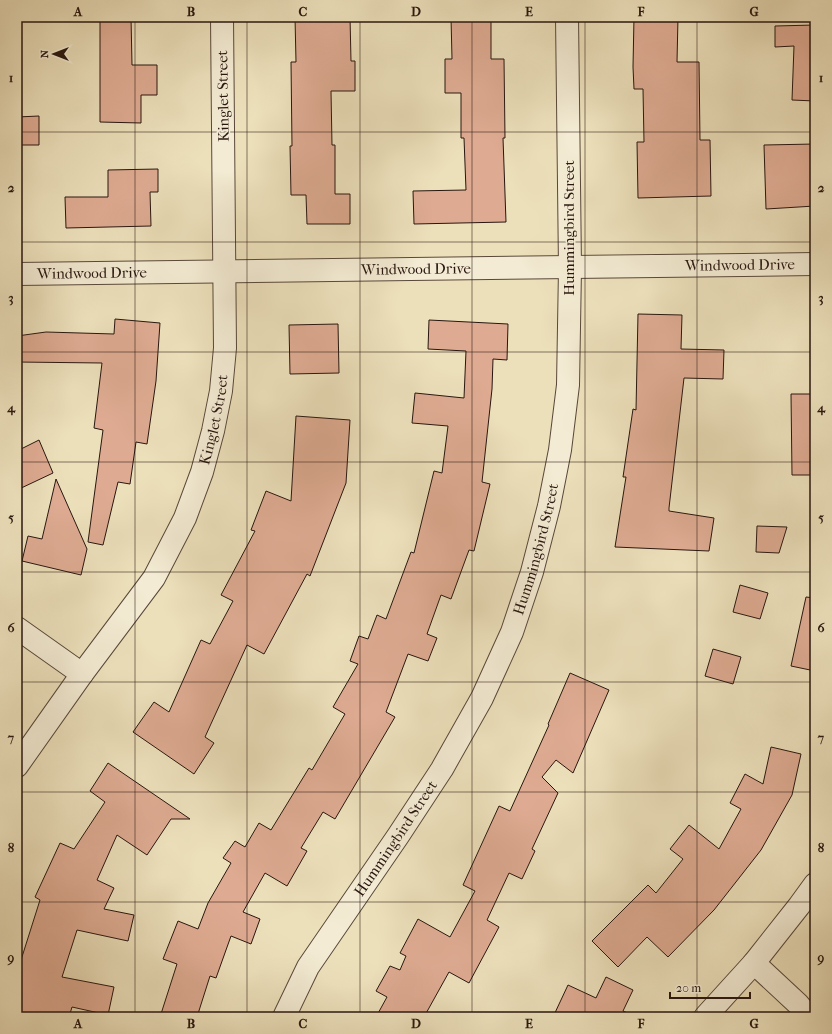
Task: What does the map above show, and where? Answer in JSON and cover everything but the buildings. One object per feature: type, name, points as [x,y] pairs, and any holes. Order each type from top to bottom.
[{"type":"street","name":"Kinglet Street","points":[[17,766],[82,674],[154,578],[186,518],[202,472],[213,431],[221,391],[225,348],[222,17]]},
{"type":"street","name":"Hummingbird Street","points":[[284,1017],[308,967],[442,770],[482,698],[512,632],[532,572],[549,506],[560,450],[568,385],[570,268],[567,17]]},
{"type":"street","name":"Windwood Drive","points":[[17,274],[815,264]]},
{"type":"street","points":[[17,628],[82,674]]},
{"type":"street","points":[[706,1017],[754,963],[815,884]]},
{"type":"street","points":[[754,963],[798,1004],[808,1017]]}]
